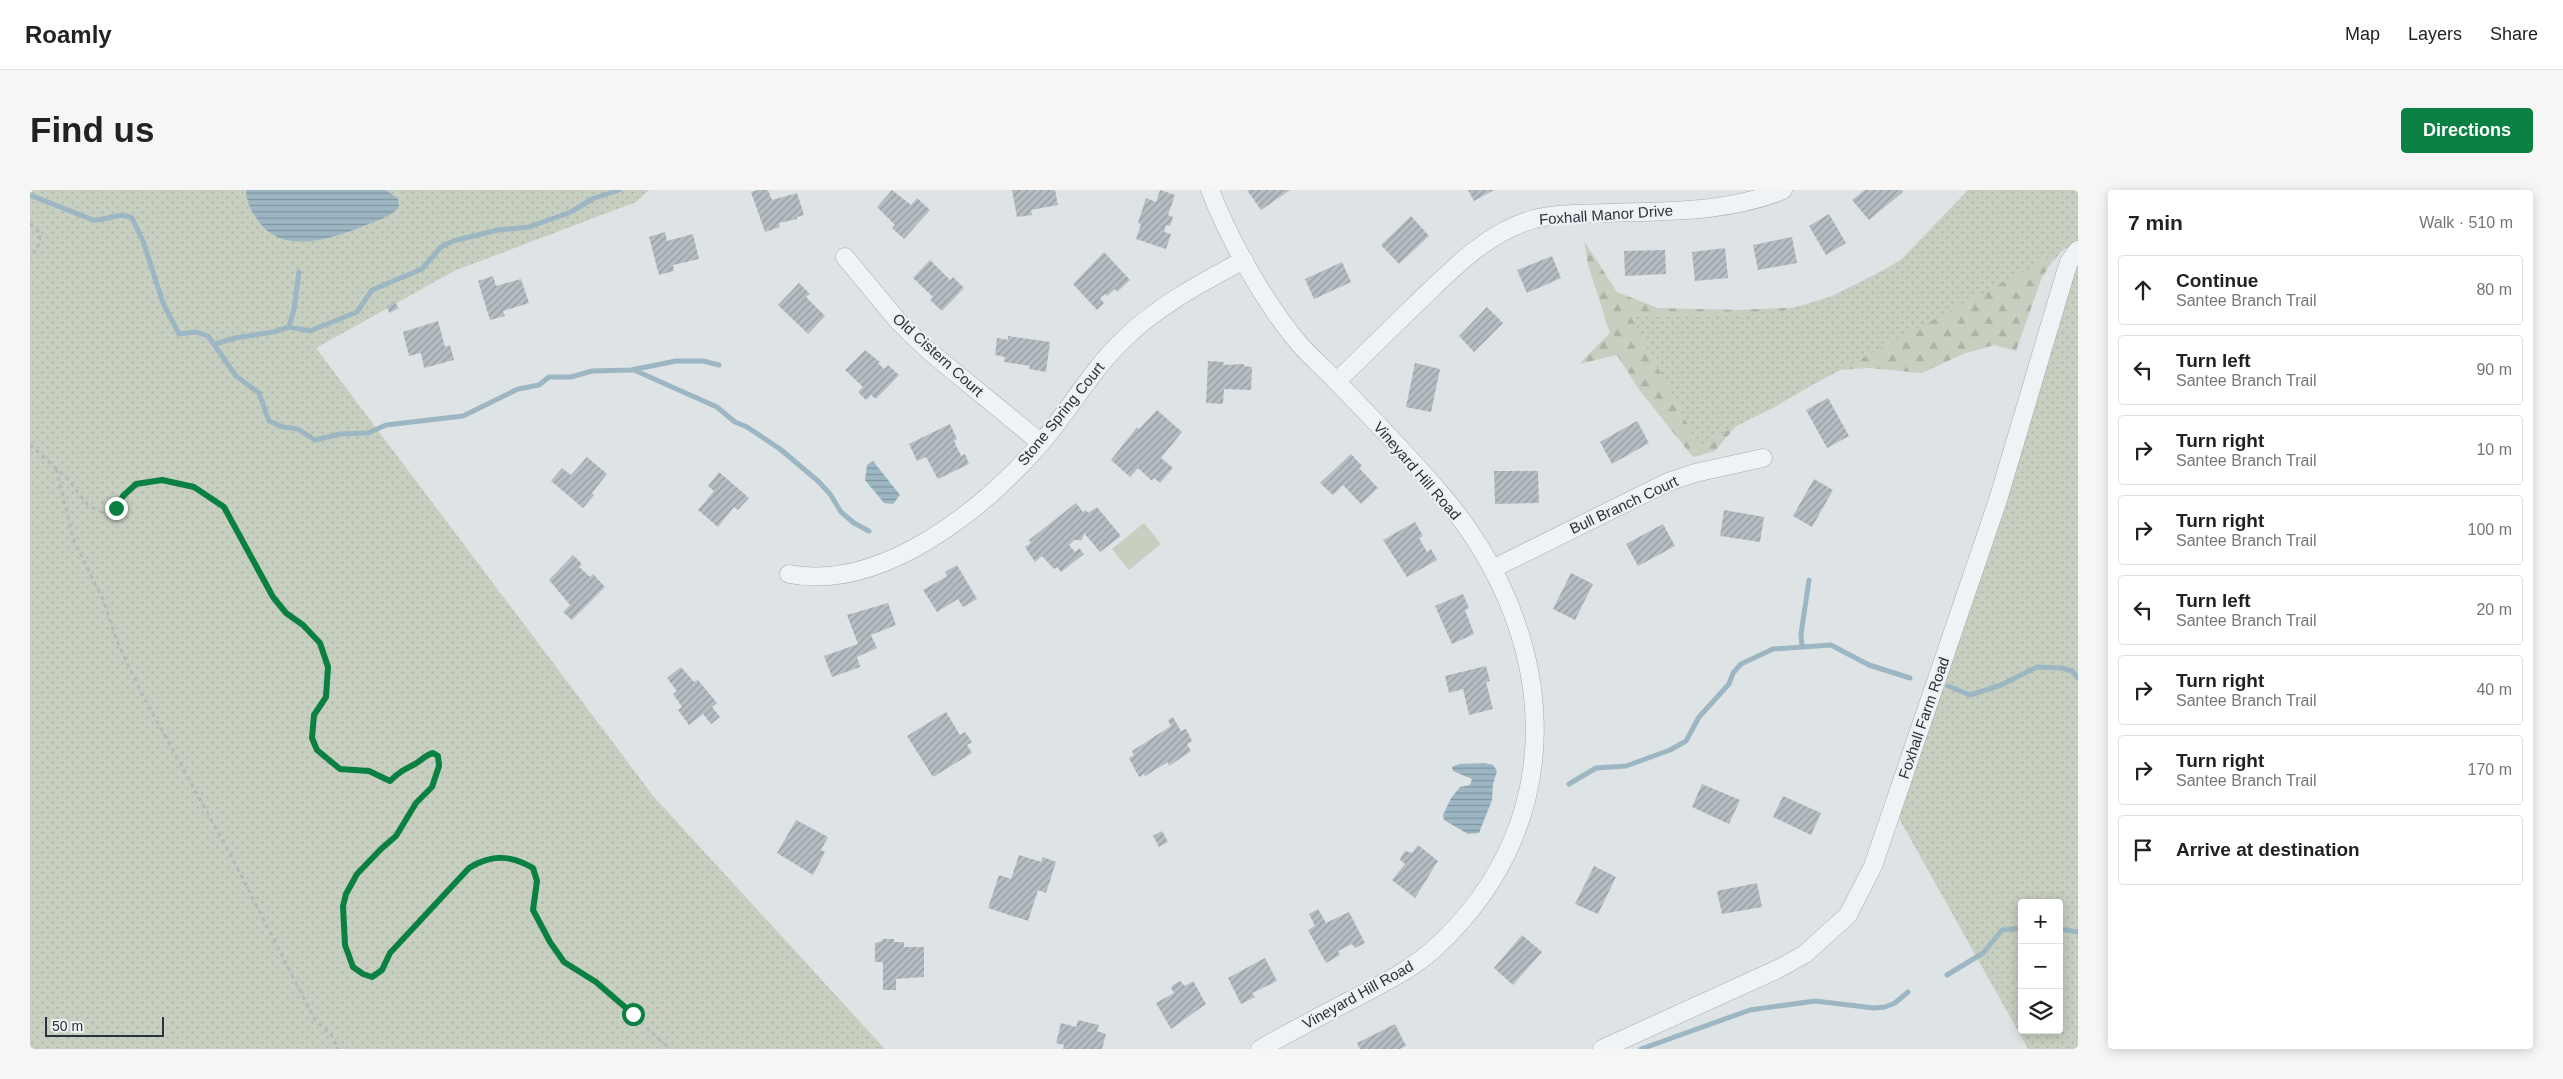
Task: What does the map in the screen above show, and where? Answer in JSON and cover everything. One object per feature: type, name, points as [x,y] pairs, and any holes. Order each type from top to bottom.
[{"type":"street","name":"Vineyard Hill Road","points":[[1210,190],[1225,227],[1244,260],[1273,308],[1301,345],[1442,495],[1468,530],[1492,569],[1512,611],[1525,651],[1534,702],[1535,742],[1532,780],[1524,815],[1492,880],[1466,916],[1435,948],[1400,974],[1282,1044],[1260,1049]]},
{"type":"street","name":"Foxhall Manor Drive","points":[[1336,381],[1451,271],[1485,242],[1506,229],[1533,219],[1577,214],[1718,207],[1759,200],[1783,190]]},
{"type":"street","name":"Foxhall Farm Road","points":[[1602,1049],[1780,968],[1805,954],[1848,915],[1862,891],[1896,803],[1998,500],[2063,281],[2070,262],[2078,250]]},
{"type":"street","name":"Old Cistern Court","points":[[845,257],[898,322],[1041,443]]},
{"type":"street","name":"Stone Spring Court","points":[[789,574],[805,577],[849,575],[917,546],[983,501],[1041,443],[1091,374],[1122,340],[1149,316],[1244,260]]},
{"type":"street","name":"Bull Branch Court","points":[[1492,569],[1668,482],[1695,473],[1763,458]]},
{"type":"path","points":[[30,224],[40,233],[40,244],[30,258]]},
{"type":"path","points":[[30,445],[66,477],[88,505],[103,513],[116,508],[123,496],[136,484],[162,480],[194,487],[224,507],[273,597],[286,613],[303,625],[320,643],[328,667],[326,697],[314,715],[312,738],[317,750],[340,769],[369,771],[390,781],[402,770],[418,763],[424,755],[433,753],[438,756],[439,766],[432,787],[416,803],[396,836],[357,874],[346,894],[343,906],[345,945],[353,967],[363,974],[372,977],[382,970],[390,953],[469,868],[481,860],[502,856],[522,862],[533,868],[537,881],[533,910],[550,942],[564,962],[596,982],[670,1049]]},
{"type":"path","points":[[56,469],[74,541],[104,602],[116,639],[143,696],[228,850],[315,1020],[332,1036],[338,1049]]},
{"type":"green space","points":[[30,190],[649,190],[636,202],[454,271],[316,348],[654,797],[885,1049],[30,1049]]},
{"type":"green space","points":[[1968,190],[2078,190],[2078,242],[1699,446],[1631,317],[1702,317],[1787,310],[1832,296],[1898,263]]},
{"type":"green space","points":[[2078,190],[2071,241],[2052,262],[2042,277],[2016,351],[1995,345],[1963,354],[1922,373],[1869,368],[1837,370],[1773,408],[1736,426],[1715,451],[1693,457],[1640,391],[1617,355],[1579,364],[1610,333],[1588,265],[1584,241],[1617,292],[1658,308],[1739,310],[1824,306],[1925,245]]},
{"type":"green space","points":[[2078,263],[2078,1049],[2028,1049],[2020,1034],[2063,1034],[2063,899],[2018,899],[2018,1031],[1896,813]]},
{"type":"green space","points":[[1144,523],[1161,544],[1129,570],[1112,549]]},
{"type":"water","points":[[246,190],[386,190],[398,199],[399,206],[397,210],[384,218],[339,235],[325,239],[295,241],[282,239],[269,232],[259,222],[250,207]]},
{"type":"water","points":[[873,461],[900,495],[893,504],[884,503],[865,480],[867,465]]},
{"type":"water","points":[[1485,763],[1493,765],[1497,771],[1493,784],[1492,800],[1479,833],[1468,834],[1444,820],[1443,815],[1451,798],[1460,787],[1470,785],[1472,779],[1453,771],[1452,767],[1459,764]]},
{"type":"building","points":[[768,190],[772,200],[797,193],[804,215],[797,217],[797,219],[779,223],[780,227],[765,232],[751,192]]},
{"type":"building","points":[[892,190],[911,205],[917,198],[930,210],[904,239],[892,228],[895,225],[877,207]]},
{"type":"building","points":[[1012,190],[1055,190],[1058,205],[1031,210],[1032,215],[1017,217]]},
{"type":"building","points":[[1160,190],[1175,195],[1168,215],[1173,217],[1170,226],[1166,225],[1164,232],[1171,234],[1166,249],[1136,239],[1141,224],[1138,223],[1146,198],[1156,202]]},
{"type":"building","points":[[1247,190],[1290,190],[1261,210]]},
{"type":"building","points":[[1468,190],[1494,190],[1474,201]]},
{"type":"building","points":[[1865,190],[1902,190],[1903,192],[1869,220],[1852,200]]},
{"type":"building","points":[[1829,214],[1846,243],[1826,255],[1809,226]]},
{"type":"building","points":[[1411,216],[1429,236],[1399,264],[1381,245]]},
{"type":"building","points":[[665,232],[667,241],[693,234],[699,259],[673,265],[674,271],[659,275],[649,237]]},
{"type":"building","points":[[1792,237],[1797,263],[1758,270],[1753,245]]},
{"type":"building","points":[[1725,248],[1728,278],[1695,281],[1692,252]]},
{"type":"building","points":[[1665,250],[1666,274],[1625,276],[1624,251]]},
{"type":"building","points":[[1104,252],[1130,280],[1117,292],[1115,289],[1107,296],[1105,294],[1100,298],[1104,303],[1097,310],[1073,284]]},
{"type":"building","points":[[1552,256],[1561,278],[1527,293],[1517,270]]},
{"type":"building","points":[[930,260],[950,280],[953,277],[964,288],[942,311],[930,300],[933,297],[913,278]]},
{"type":"building","points":[[1342,262],[1351,282],[1314,299],[1305,279]]},
{"type":"building","points":[[493,276],[496,286],[521,279],[529,303],[503,311],[505,316],[490,320],[478,281]]},
{"type":"building","points":[[799,283],[810,294],[806,297],[825,316],[808,334],[778,305]]},
{"type":"building","points":[[395,302],[399,308],[390,313],[386,307]]},
{"type":"building","points":[[1487,307],[1503,323],[1474,352],[1459,336]]},
{"type":"building","points":[[438,321],[445,347],[450,345],[454,360],[424,368],[421,353],[409,356],[403,332]]},
{"type":"building","points":[[1008,336],[1050,342],[1046,372],[1029,369],[1030,366],[1004,362],[1005,357],[995,355],[997,338],[1008,340]]},
{"type":"building","points":[[865,350],[880,362],[878,363],[884,369],[888,365],[899,375],[876,399],[871,395],[866,400],[858,392],[863,387],[845,370]]},
{"type":"building","points":[[1208,361],[1224,362],[1223,365],[1244,364],[1244,366],[1252,367],[1251,390],[1224,389],[1223,404],[1206,403]]},
{"type":"building","points":[[1415,363],[1440,369],[1431,412],[1406,407]]},
{"type":"building","points":[[1828,398],[1849,436],[1827,448],[1806,410]]},
{"type":"building","points":[[1157,410],[1182,432],[1161,458],[1173,468],[1160,483],[1154,478],[1152,481],[1138,468],[1130,477],[1111,460],[1137,427],[1139,429]]},
{"type":"building","points":[[1637,421],[1649,443],[1612,464],[1600,442]]},
{"type":"building","points":[[950,424],[957,439],[954,441],[961,456],[965,454],[969,464],[938,479],[926,457],[917,461],[909,444]]},
{"type":"building","points":[[1351,454],[1362,466],[1359,468],[1378,488],[1361,504],[1343,485],[1333,495],[1320,483]]},
{"type":"building","points":[[587,457],[607,474],[583,508],[551,481],[562,468],[571,475]]},
{"type":"building","points":[[1494,471],[1538,471],[1539,503],[1495,504]]},
{"type":"building","points":[[719,472],[749,498],[738,510],[734,507],[718,527],[698,510],[714,491],[708,486]]},
{"type":"building","points":[[1814,479],[1833,490],[1812,527],[1793,516]]},
{"type":"building","points":[[1076,503],[1083,512],[1086,510],[1088,513],[1097,507],[1121,536],[1100,552],[1084,533],[1082,540],[1074,540],[1069,545],[1075,552],[1079,548],[1084,554],[1061,572],[1057,567],[1054,569],[1042,556],[1035,562],[1025,547],[1031,543],[1029,540]]},
{"type":"building","points":[[1724,510],[1764,517],[1760,542],[1720,536]]},
{"type":"building","points":[[1415,522],[1423,536],[1419,538],[1427,552],[1431,549],[1437,560],[1407,577],[1383,540]]},
{"type":"building","points":[[1663,524],[1675,546],[1638,566],[1626,544]]},
{"type":"building","points":[[573,555],[582,564],[579,567],[590,577],[593,574],[605,587],[572,620],[563,612],[570,605],[549,580]]},
{"type":"building","points":[[957,565],[977,599],[963,607],[958,599],[937,612],[923,590],[947,576],[945,572]]},
{"type":"building","points":[[1571,573],[1593,584],[1575,620],[1553,609]]},
{"type":"building","points":[[1463,594],[1469,608],[1465,610],[1474,634],[1452,644],[1435,606]]},
{"type":"building","points":[[888,603],[896,625],[871,635],[877,648],[857,657],[860,667],[832,677],[824,656],[858,644],[847,615]]},
{"type":"building","points":[[1486,666],[1490,681],[1486,682],[1493,709],[1469,715],[1463,689],[1449,693],[1445,676]]},
{"type":"building","points":[[681,667],[694,682],[698,680],[717,703],[712,707],[720,717],[711,724],[703,714],[689,725],[678,710],[682,707],[673,694],[677,691],[667,678]]},
{"type":"building","points":[[946,712],[960,735],[965,732],[972,742],[967,745],[972,753],[933,777],[907,736]]},
{"type":"building","points":[[1173,717],[1181,731],[1186,729],[1192,741],[1187,744],[1191,751],[1169,766],[1168,762],[1145,776],[1144,774],[1139,777],[1129,758],[1134,755],[1132,751],[1171,726],[1168,720]]},
{"type":"building","points":[[1702,784],[1740,800],[1729,824],[1692,807]]},
{"type":"building","points":[[1783,796],[1821,813],[1811,835],[1773,817]]},
{"type":"building","points":[[796,820],[828,837],[821,850],[825,852],[813,875],[777,853]]},
{"type":"building","points":[[1162,831],[1168,842],[1159,847],[1153,836]]},
{"type":"building","points":[[1418,845],[1438,861],[1415,898],[1392,880],[1405,864],[1400,860],[1405,851],[1412,853]]},
{"type":"building","points":[[1019,855],[1041,862],[1043,857],[1056,862],[1046,893],[1038,890],[1028,921],[988,908],[999,875],[1011,879]]},
{"type":"building","points":[[1594,866],[1616,877],[1598,914],[1575,904]]},
{"type":"building","points":[[1757,883],[1762,907],[1722,914],[1717,891]]},
{"type":"building","points":[[1318,909],[1326,923],[1349,912],[1365,943],[1355,948],[1352,944],[1338,951],[1340,955],[1326,963],[1308,930],[1315,926],[1309,914]]},
{"type":"building","points":[[1522,935],[1542,952],[1513,985],[1494,968]]},
{"type":"building","points":[[883,939],[894,939],[894,942],[904,942],[904,947],[924,947],[924,977],[896,979],[896,990],[883,990],[883,962],[875,962],[875,943]]},
{"type":"building","points":[[1265,958],[1277,981],[1252,993],[1255,997],[1241,1004],[1228,978]]},
{"type":"building","points":[[1180,981],[1185,986],[1193,981],[1206,1004],[1171,1029],[1156,1003],[1174,993],[1171,988]]},
{"type":"building","points":[[1078,1020],[1099,1025],[1097,1031],[1106,1034],[1102,1049],[1063,1049],[1064,1045],[1056,1043],[1061,1023],[1076,1027]]},
{"type":"building","points":[[1395,1024],[1406,1046],[1400,1049],[1360,1049],[1357,1043]]},
{"type":"waterway","points":[[215,344],[289,327],[310,331],[357,312],[372,290],[422,269],[441,247],[453,241],[498,230],[529,227],[571,212],[592,199],[619,190]]},
{"type":"waterway","points":[[30,195],[93,220],[118,216],[132,218],[143,241],[163,303],[179,334],[196,332],[208,336],[236,376],[259,393],[269,421],[283,427],[298,429],[315,440],[340,434],[368,433],[386,425],[463,416],[518,389],[539,385],[549,377],[571,377],[592,371],[631,370],[676,361],[703,361],[719,365]]},
{"type":"waterway","points":[[289,327],[294,309],[299,272]]},
{"type":"waterway","points":[[634,370],[717,407],[735,422],[747,427],[780,449],[818,481],[830,494],[841,512],[854,523],[869,531]]},
{"type":"waterway","points":[[1802,646],[1801,634],[1809,580]]},
{"type":"waterway","points":[[1569,784],[1596,768],[1626,766],[1670,750],[1686,741],[1699,717],[1729,684],[1733,673],[1741,664],[1773,649],[1831,645],[1869,665],[1910,678]]},
{"type":"waterway","points":[[1948,686],[1970,695],[2001,685],[2037,667],[2062,668],[2072,671],[2078,678]]},
{"type":"waterway","points":[[1947,975],[1983,953],[2002,930],[2018,928]]},
{"type":"waterway","points":[[2063,930],[2078,932]]},
{"type":"waterway","points":[[1641,1049],[1750,1010],[1815,1001],[1874,1008],[1885,1007],[1895,1003],[1908,992]]},
{"type":"route","points":[[116,508],[123,496],[136,484],[162,480],[194,487],[224,507],[251,553],[273,597],[286,613],[303,625],[320,643],[328,667],[326,697],[314,715],[312,738],[317,750],[328,761],[340,769],[369,771],[390,781],[402,770],[418,763],[424,755],[433,753],[438,756],[439,766],[432,787],[416,803],[396,836],[357,874],[346,894],[343,906],[345,945],[353,967],[363,974],[372,977],[382,970],[390,953],[409,935],[444,893],[469,868],[481,860],[502,856],[522,862],[533,868],[537,881],[537,891],[533,900],[533,910],[550,942],[564,962],[596,982],[633,1014]]}]
